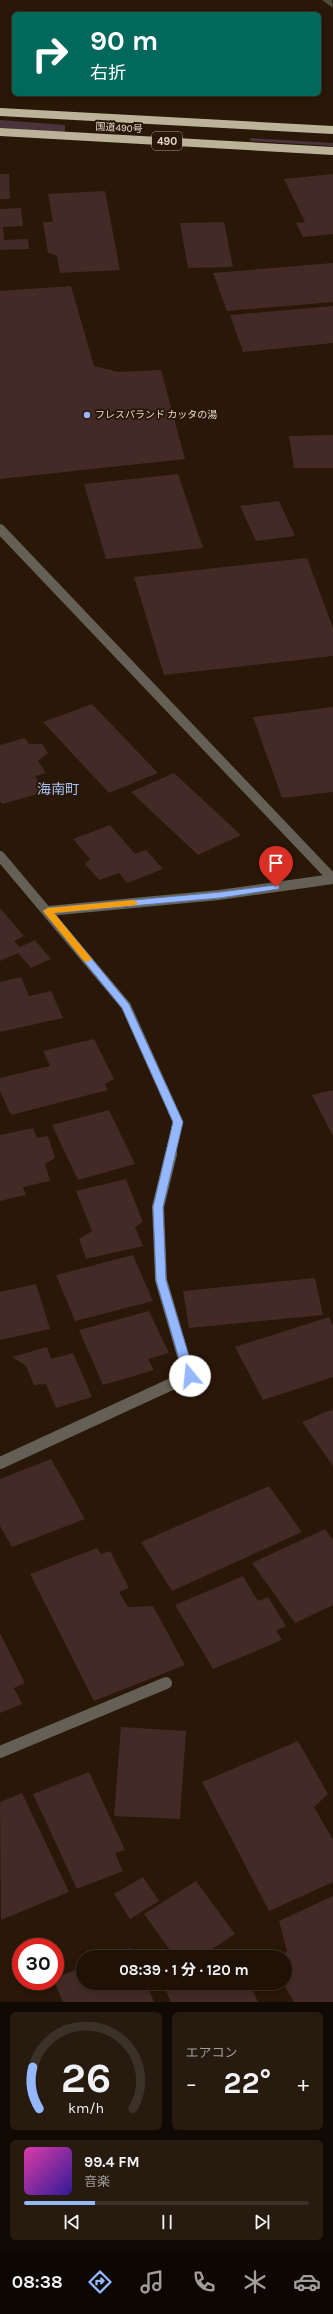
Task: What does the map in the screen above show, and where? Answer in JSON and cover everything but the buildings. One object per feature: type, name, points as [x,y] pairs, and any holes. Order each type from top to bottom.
[{"type":"highway","name":"国道490号","points":[[0,112],[333,130]]},
{"type":"highway","name":"国道490号","points":[[0,132],[333,151]]},
{"type":"street","points":[[0,529],[333,879]]},
{"type":"street","points":[[0,856],[48,911],[126,1006],[178,1122],[158,1207],[161,1280],[190,1376],[0,1463]]},
{"type":"street","points":[[48,911],[220,895],[333,879]]},
{"type":"street","points":[[0,1752],[166,1683]]},
{"type":"shaded area","points":[[0,120],[65,125],[65,132],[0,128]]},
{"type":"shaded area","points":[[251,138],[333,143],[333,146],[250,141]]},
{"type":"waterway","points":[[326,0],[333,5]]},
{"type":"slow traffic","points":[[87,959],[48,911],[133,903]]},
{"type":"place","name":"フレスパランド カッタの湯","points":[[87,415]]},
{"type":"district","name":"海南町","points":[[58,789]]},
{"type":"route","points":[[190,1376],[161,1280],[158,1207],[178,1122],[126,1006],[48,911],[220,895],[276,887]]}]
